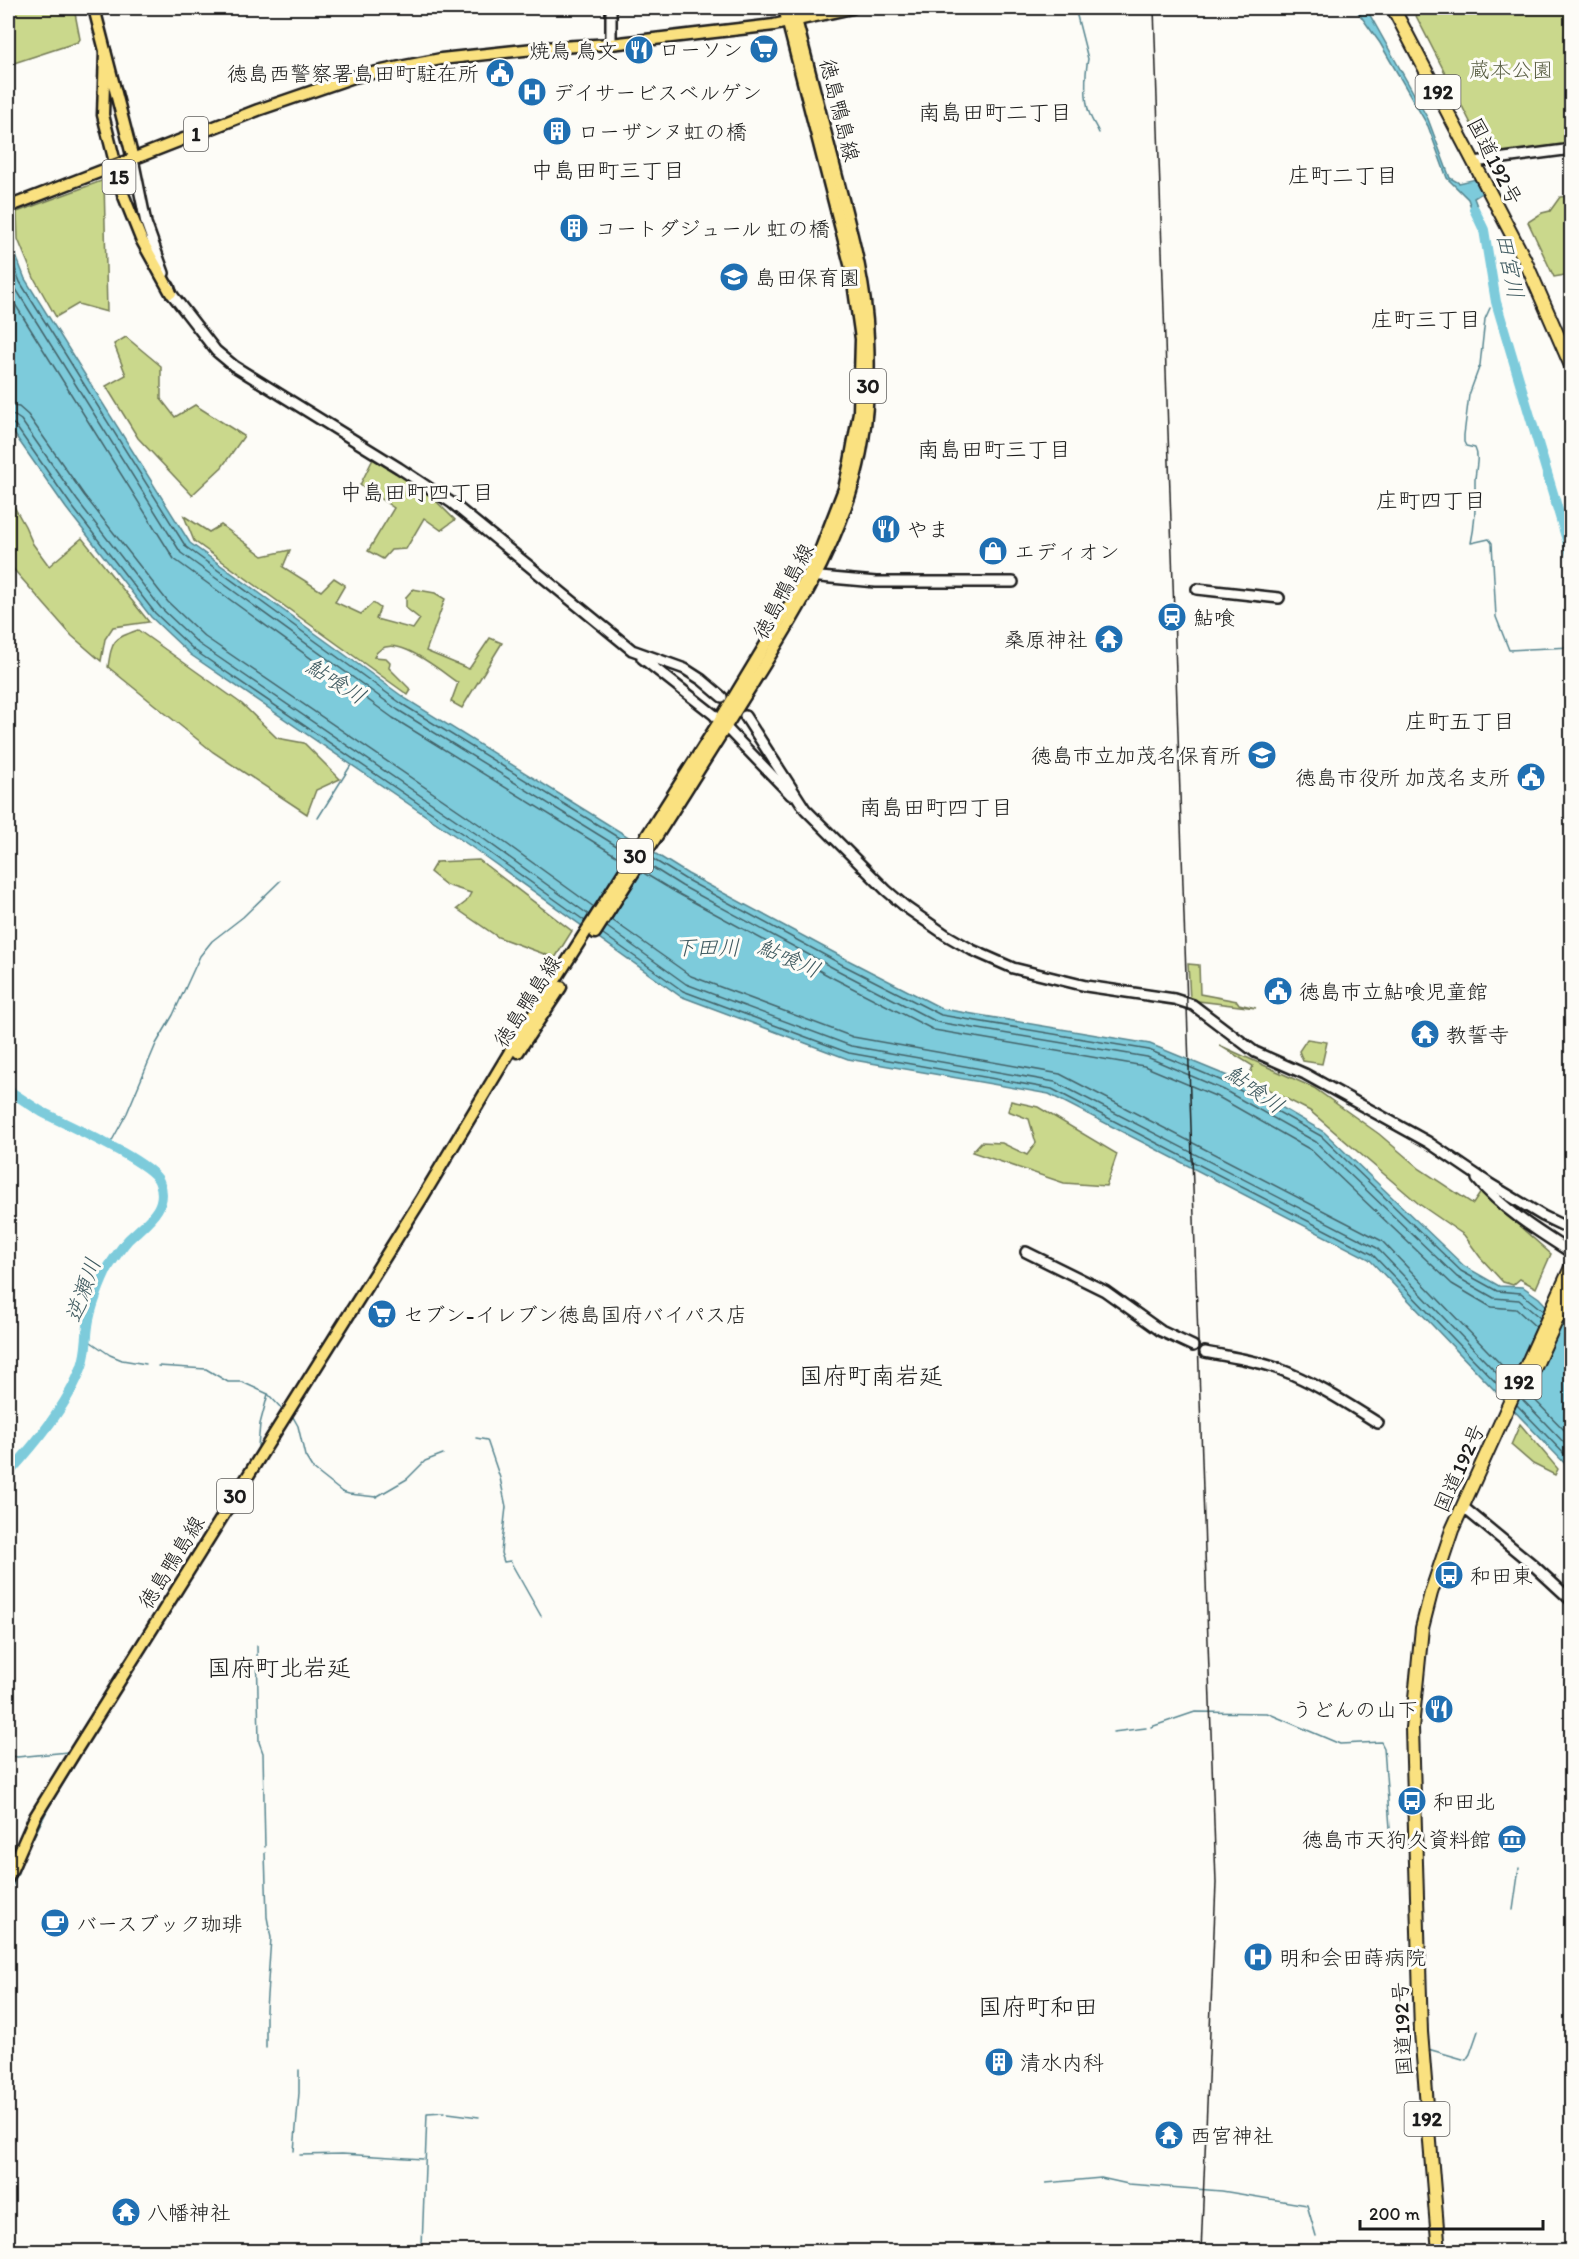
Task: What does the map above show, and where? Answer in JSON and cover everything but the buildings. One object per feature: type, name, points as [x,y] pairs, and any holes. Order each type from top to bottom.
[{"type":"highway","name":"国道192号","points":[[1393,8],[1486,175],[1539,289],[1572,368]]},
{"type":"highway","name":"国道192号","points":[[1401,8],[1478,161]]},
{"type":"highway","name":"国道192号","points":[[1492,188],[1546,286],[1572,347]]},
{"type":"highway","name":"国道192号","points":[[1439,2252],[1424,2087],[1419,1985],[1413,1699],[1420,1662],[1447,1564],[1467,1505],[1572,1265]]},
{"type":"highway","name":"国道192号","points":[[1467,1505],[1572,1286]]},
{"type":"main road","name":"15","points":[[94,8],[131,160]]},
{"type":"main road","name":"1","points":[[8,207],[258,110],[354,77],[441,59],[611,44],[833,8]]},
{"type":"main road","name":"1","points":[[571,46],[852,8]]},
{"type":"main road","name":"徳島鴨島線","points":[[8,1878],[35,1817],[52,1789],[422,1198],[470,1117],[528,1038],[555,990],[722,726],[812,576],[847,475],[859,412],[861,339],[854,280],[791,15]]},
{"type":"main road","name":"15","points":[[105,51],[103,115],[123,194],[141,239],[171,293]]},
{"type":"street","points":[[611,8],[611,39]]},
{"type":"street","points":[[1478,161],[1572,148]]},
{"type":"street","points":[[131,160],[146,223],[171,293],[216,351],[234,366],[452,503],[722,726],[886,890],[907,908],[972,950],[1013,968],[1086,986],[1174,999],[1193,1005],[1255,1052],[1305,1074],[1428,1142],[1470,1172],[1542,1216],[1572,1230]]},
{"type":"street","points":[[812,576],[876,582],[1013,582]]},
{"type":"street","points":[[1197,590],[1279,598]]},
{"type":"street","points":[[632,650],[693,674],[722,697]]},
{"type":"street","points":[[745,716],[805,809]]},
{"type":"street","points":[[1470,1172],[1486,1190],[1540,1233],[1572,1253]]},
{"type":"street","points":[[1026,1252],[1105,1292],[1161,1331],[1193,1346]]},
{"type":"street","points":[[1205,1352],[1255,1361],[1279,1369],[1324,1389],[1378,1423]]},
{"type":"street","points":[[1467,1505],[1572,1601]]},
{"type":"green space","points":[[8,8],[74,8],[80,39],[78,42],[8,65]]},
{"type":"green space","name":"蔵本公園","points":[[1412,8],[1571,8],[1571,145],[1487,155]]},
{"type":"green space","points":[[104,180],[107,312],[78,304],[56,317],[34,278],[18,239],[17,212]]},
{"type":"green space","points":[[1571,196],[1571,274],[1554,277],[1528,222],[1550,211],[1560,197]]},
{"type":"green space","points":[[126,337],[161,366],[161,399],[175,417],[195,405],[244,436],[222,467],[192,495],[138,438],[106,386],[126,375],[114,344]]},
{"type":"green space","points":[[373,459],[428,493],[455,520],[441,530],[424,518],[406,549],[391,550],[383,559],[368,551],[394,508],[360,485]]},
{"type":"green space","points":[[8,496],[33,544],[49,566],[82,538],[149,622],[113,627],[105,639],[101,661],[72,636],[8,563]]},
{"type":"green space","points":[[184,516],[209,532],[221,525],[263,556],[290,550],[283,567],[321,591],[334,578],[345,585],[335,602],[361,614],[373,603],[380,608],[376,619],[413,629],[420,619],[406,608],[406,597],[413,589],[435,593],[445,599],[426,651],[469,669],[490,638],[502,643],[462,708],[451,702],[458,683],[427,661],[402,648],[391,646],[381,649],[374,657],[386,658],[390,662],[389,668],[411,690],[408,695],[194,541]]},
{"type":"green space","points":[[138,630],[242,704],[277,738],[304,743],[340,779],[316,790],[307,814],[213,752],[108,667],[115,642]]},
{"type":"green space","points":[[479,860],[572,931],[555,958],[498,937],[457,909],[466,902],[471,893],[446,885],[430,872],[436,862]]},
{"type":"green space","points":[[1188,964],[1199,965],[1200,994],[1237,1001],[1239,1004],[1256,1008],[1190,1000]]},
{"type":"green space","points":[[1307,1039],[1327,1042],[1322,1064],[1303,1061],[1299,1051]]},
{"type":"green space","points":[[1219,1045],[1314,1088],[1379,1134],[1420,1169],[1473,1204],[1481,1192],[1551,1254],[1536,1288],[1520,1279],[1513,1285],[1503,1282],[1464,1235],[1419,1204],[1310,1111],[1248,1079],[1253,1066]]},
{"type":"green space","points":[[1011,1101],[1038,1107],[1117,1154],[1106,1186],[1064,1183],[972,1152],[981,1142],[1002,1143],[1027,1155],[1036,1143],[1029,1119],[1008,1111]]},
{"type":"green space","points":[[1520,1424],[1558,1469],[1555,1475],[1533,1464],[1511,1445]]},
{"type":"water","points":[[1355,8],[1366,8],[1428,119],[1450,178],[1459,183],[1476,179],[1482,193],[1474,198],[1482,219],[1476,221],[1468,199],[1447,178],[1428,126],[1380,43]]},
{"type":"water","name":"下田川","points":[[8,235],[25,279],[190,543],[406,699],[688,874],[844,958],[943,1009],[1150,1044],[1230,1077],[1324,1132],[1464,1266],[1499,1286],[1523,1287],[1539,1298],[1571,1332],[1571,1470],[1369,1259],[1049,1094],[848,1059],[680,996],[473,848],[191,655],[151,617],[66,508],[8,425]]},
{"type":"waterway","points":[[1075,8],[1088,59],[1086,79],[1088,109],[1099,133]]},
{"type":"waterway","name":"田宮川","points":[[1474,209],[1484,230],[1496,302],[1572,557]]},
{"type":"waterway","points":[[1490,308],[1485,319],[1480,365],[1469,395],[1464,435],[1466,446],[1475,448],[1477,456],[1471,543],[1489,539],[1492,543],[1496,617],[1509,650],[1572,647]]},
{"type":"waterway","points":[[318,818],[351,765]]},
{"type":"waterway","points":[[109,1146],[127,1113],[156,1044],[173,1015],[200,956],[212,941],[243,917],[280,881]]},
{"type":"waterway","name":"逆瀬川","points":[[8,1090],[42,1112],[140,1163],[159,1181],[162,1191],[159,1207],[154,1215],[123,1246],[103,1279],[89,1319],[84,1361],[76,1381],[40,1437],[8,1474]]},
{"type":"waterway","points":[[88,1340],[122,1360],[146,1364]]},
{"type":"waterway","points":[[158,1366],[206,1369],[228,1382],[242,1382],[268,1394],[282,1409]]},
{"type":"waterway","points":[[258,1446],[260,1424],[268,1394]]},
{"type":"waterway","points":[[293,1417],[298,1426],[305,1456],[313,1469],[342,1492],[349,1494],[376,1497],[407,1479],[425,1461],[443,1454]]},
{"type":"waterway","points":[[476,1438],[487,1440],[500,1478],[506,1507],[501,1553],[504,1562],[510,1561],[541,1616]]},
{"type":"waterway","points":[[257,1646],[259,1742],[263,1753],[265,1847]]},
{"type":"waterway","points":[[1151,1727],[1195,1712],[1267,1713],[1340,1744],[1381,1742],[1384,1748],[1390,1828]]},
{"type":"waterway","points":[[1113,1732],[1146,1728]]},
{"type":"waterway","points":[[8,1755],[17,1757],[68,1752]]},
{"type":"waterway","points":[[28,1848],[49,1807],[79,1758]]},
{"type":"waterway","points":[[265,1853],[267,1917],[271,1938],[266,2048]]},
{"type":"waterway","points":[[8,1897],[23,1860]]},
{"type":"waterway","points":[[1513,1910],[1519,1868]]},
{"type":"waterway","points":[[1428,2049],[1466,2060],[1478,2031]]},
{"type":"waterway","points":[[294,2151],[299,2070]]},
{"type":"waterway","points":[[422,2247],[427,2113],[444,2112]]},
{"type":"waterway","points":[[448,2113],[479,2117]]},
{"type":"waterway","points":[[300,2155],[342,2154],[423,2159]]},
{"type":"waterway","points":[[1046,2183],[1101,2178],[1128,2184],[1222,2191],[1307,2205],[1316,2236]]},
{"type":"waterway","points":[[623,2252],[624,2248]]},
{"type":"railway","points":[[1154,8],[1216,1883],[1201,2252]]},
{"type":"place","name":"ローソン","points":[[764,49]]},
{"type":"place","name":"焼鳥 鳥文","points":[[639,50]]},
{"type":"place","name":"徳島西警察署島田町駐在所","points":[[500,73]]},
{"type":"place","name":"デイサービスベルゲン","points":[[532,92]]},
{"type":"place","name":"ローザンヌ虹の橋","points":[[557,131]]},
{"type":"place","name":"コートダジュール 虹の橋","points":[[574,228]]},
{"type":"place","name":"島田保育園","points":[[734,277]]},
{"type":"place","name":"やま","points":[[886,529]]},
{"type":"place","name":"エディオン","points":[[993,551]]},
{"type":"place","name":"鮎喰","points":[[1172,617]]},
{"type":"place","name":"桑原神社","points":[[1109,639]]},
{"type":"place","name":"徳島市立加茂名保育所","points":[[1262,755]]},
{"type":"place","name":"徳島市役所 加茂名支所","points":[[1531,777]]},
{"type":"place","name":"徳島市立鮎喰児童館","points":[[1278,991]]},
{"type":"place","name":"教誓寺","points":[[1425,1034]]},
{"type":"place","name":"セブン-イレブン徳島国府バイパス店","points":[[382,1314]]},
{"type":"place","name":"和田東","points":[[1449,1575]]},
{"type":"place","name":"うどんの山下","points":[[1439,1709]]},
{"type":"place","name":"和田北","points":[[1412,1801]]},
{"type":"place","name":"徳島市天狗久資料館","points":[[1512,1839]]},
{"type":"place","name":"バースブック珈琲","points":[[55,1923]]},
{"type":"place","name":"明和会田蒔病院","points":[[1258,1957]]},
{"type":"place","name":"清水内科","points":[[999,2062]]},
{"type":"place","name":"西宮神社","points":[[1169,2135]]},
{"type":"place","name":"八幡神社","points":[[126,2212]]},
{"type":"district","name":"南島田町二丁目","points":[[995,112]]},
{"type":"district","name":"中島田町三丁目","points":[[608,170]]},
{"type":"district","name":"庄町二丁目","points":[[1343,175]]},
{"type":"district","name":"庄町三丁目","points":[[1426,319]]},
{"type":"district","name":"南島田町三丁目","points":[[994,449]]},
{"type":"district","name":"中島田町四丁目","points":[[417,492]]},
{"type":"district","name":"庄町四丁目","points":[[1431,500]]},
{"type":"district","name":"庄町五丁目","points":[[1460,721]]},
{"type":"district","name":"南島田町四丁目","points":[[936,807]]},
{"type":"district","name":"国府町南岩延","points":[[871,1375]]},
{"type":"district","name":"国府町北岩延","points":[[279,1667]]},
{"type":"district","name":"国府町和田","points":[[1038,2006]]},
{"type":"water label","name":"鮎喰川","points":[[336,681]]},
{"type":"water label","name":"鮎喰川","points":[[789,958]]},
{"type":"water label","name":"鮎喰川","points":[[1255,1089]]}]
